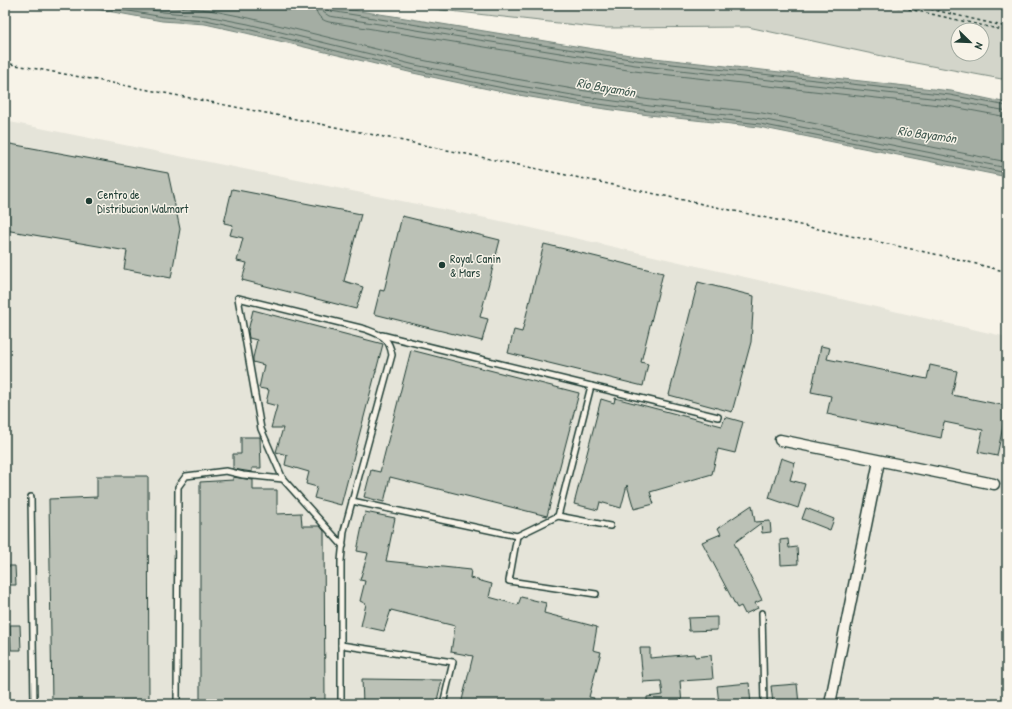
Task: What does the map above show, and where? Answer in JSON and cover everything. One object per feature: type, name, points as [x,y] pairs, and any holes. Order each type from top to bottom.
[{"type":"street","points":[[780,440],[994,484]]},
{"type":"street","points":[[830,704],[879,461]]},
{"type":"lane","points":[[342,546],[283,479],[261,429],[238,298],[365,329],[382,335],[718,417]]},
{"type":"lane","points":[[341,704],[342,546],[344,531],[392,355],[390,345],[382,335]]},
{"type":"lane","points":[[558,516],[591,386]]},
{"type":"lane","points":[[177,704],[178,487],[186,476],[226,471],[243,475],[283,479]]},
{"type":"lane","points":[[31,497],[34,704]]},
{"type":"lane","points":[[352,501],[517,536],[558,516],[610,526]]},
{"type":"lane","points":[[517,536],[509,581],[596,594]]},
{"type":"lane","points":[[762,614],[764,704]]},
{"type":"lane","points":[[341,645],[454,662],[443,704]]},
{"type":"path","points":[[891,5],[1007,31]]},
{"type":"path","points":[[913,5],[1007,27]]},
{"type":"path","points":[[5,63],[459,152],[945,257],[1007,272]]},
{"type":"shaded area","points":[[419,5],[1007,5],[1007,80],[910,62],[748,27],[603,28],[441,10]]},
{"type":"shaded area","points":[[5,121],[496,220],[1007,337],[1007,695],[1004,702],[900,701],[888,704],[5,704]]},
{"type":"water","name":"Río Bayamón","points":[[75,5],[318,5],[636,56],[951,91],[1007,103],[1007,177],[759,127],[649,115],[507,93],[413,73],[205,24],[162,21]]},
{"type":"building","name":"Centro de Distribucion Walmart","points":[[5,143],[168,173],[180,229],[171,278],[124,269],[127,251],[5,230]]},
{"type":"building","points":[[232,189],[361,214],[344,281],[363,287],[356,309],[242,280],[247,263],[237,261],[243,238],[230,235],[233,225],[224,223]]},
{"type":"building","name":"Royal Canin & Mars","points":[[402,216],[500,240],[480,317],[488,319],[482,341],[374,314],[380,290],[384,291]]},
{"type":"building","points":[[544,244],[663,273],[641,362],[648,364],[643,386],[508,353],[514,330],[522,332]]},
{"type":"building","points":[[698,282],[754,296],[751,342],[732,412],[669,395]]},
{"type":"building","points":[[253,310],[383,344],[341,505],[314,498],[317,487],[306,484],[309,472],[285,465],[287,455],[276,452],[283,428],[271,428],[277,406],[266,403],[269,390],[259,388],[264,365],[253,362],[257,340],[249,338],[248,331]]},
{"type":"building","points":[[821,346],[830,348],[827,359],[927,379],[930,365],[957,371],[952,395],[1007,406],[997,456],[978,452],[983,430],[944,422],[941,438],[827,414],[831,396],[811,392]]},
{"type":"building","points":[[411,350],[579,393],[547,516],[390,477],[384,502],[364,497],[371,470],[380,472]]},
{"type":"building","points":[[615,398],[722,426],[725,417],[743,422],[735,453],[718,449],[712,474],[650,492],[654,504],[634,509],[627,485],[621,508],[600,502],[598,510],[574,504],[601,399],[614,403]]},
{"type":"building","points":[[241,437],[260,437],[261,468],[252,468],[252,472],[233,469],[233,454],[241,454]]},
{"type":"building","points":[[781,458],[795,463],[790,480],[805,484],[798,508],[769,498]]},
{"type":"building","points":[[97,476],[148,476],[149,704],[52,704],[49,499],[97,497]]},
{"type":"building","points":[[233,477],[253,480],[253,490],[277,490],[277,514],[301,513],[302,526],[320,526],[324,531],[325,704],[200,704],[200,482],[233,480]]},
{"type":"building","points":[[752,505],[755,522],[770,521],[771,532],[762,533],[761,523],[734,543],[762,600],[755,603],[758,608],[745,614],[741,606],[737,608],[702,542],[721,534],[718,528]]},
{"type":"building","points":[[806,508],[834,519],[830,530],[802,519]]},
{"type":"building","points":[[365,512],[395,518],[386,561],[471,570],[470,578],[492,584],[489,597],[518,605],[521,597],[546,603],[544,613],[597,627],[593,650],[601,652],[589,697],[594,698],[592,704],[461,704],[473,656],[451,652],[455,626],[391,610],[384,631],[361,626],[366,604],[360,601],[365,581],[360,580],[368,553],[357,551]]},
{"type":"building","points":[[788,539],[789,548],[797,547],[798,564],[781,565],[780,540]]},
{"type":"building","points":[[5,566],[15,566],[16,585],[5,585]]},
{"type":"building","points":[[717,617],[717,630],[689,631],[688,618]]},
{"type":"building","points":[[10,625],[20,625],[21,650],[11,650]]},
{"type":"building","points":[[640,648],[650,648],[650,658],[694,654],[695,657],[711,655],[713,679],[680,681],[682,704],[647,704],[647,697],[663,695],[661,681],[643,682]]},
{"type":"building","points":[[362,679],[442,680],[436,704],[363,704]]},
{"type":"building","points":[[749,683],[751,704],[719,704],[717,686]]},
{"type":"building","points":[[797,684],[799,704],[773,704],[771,686]]},
{"type":"place","name":"Centro de Distribucion Walmart","points":[[89,201]]},
{"type":"place","name":"Royal Canin & Mars","points":[[442,265]]}]
